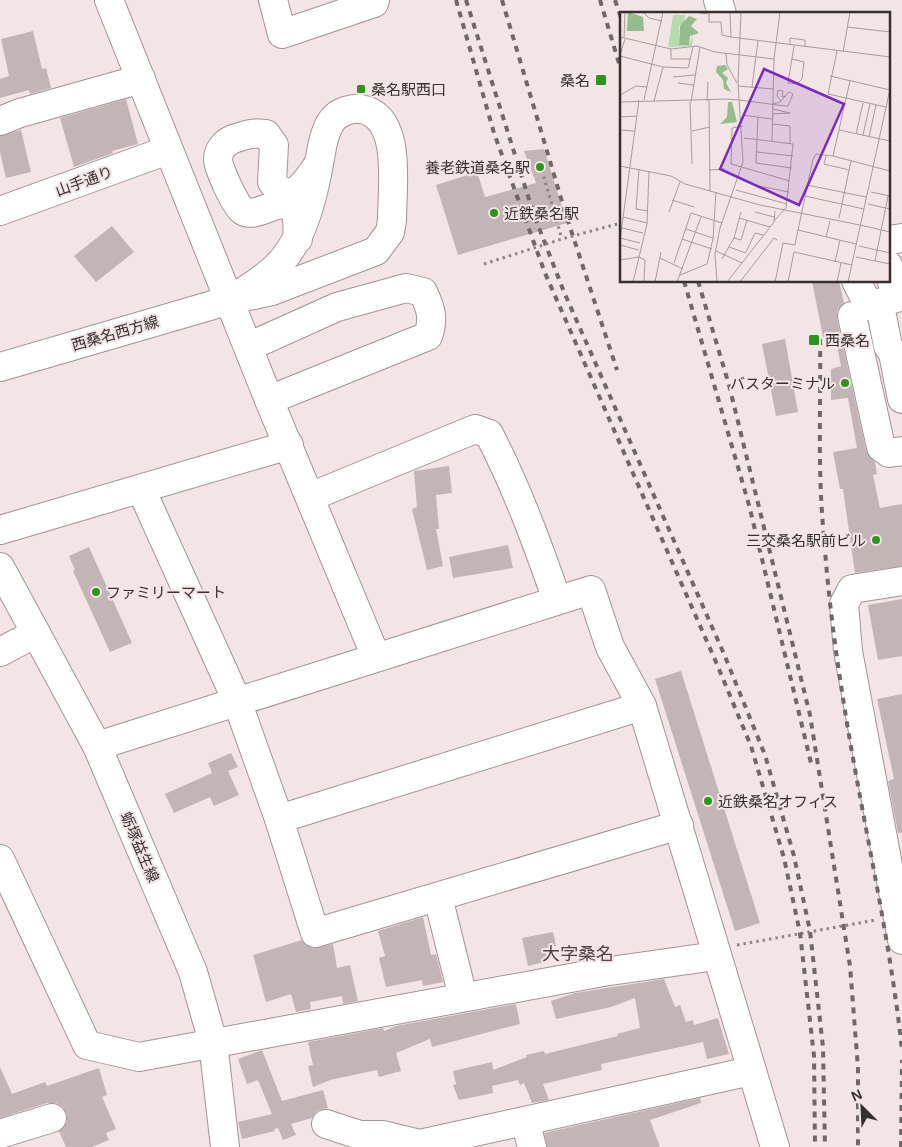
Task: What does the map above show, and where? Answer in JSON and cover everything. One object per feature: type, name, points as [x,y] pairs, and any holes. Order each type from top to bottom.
[{"type":"street","points":[[109,0],[269,400],[376,658]]},
{"type":"street","points":[[273,0],[282,34],[374,3],[375,0]]},
{"type":"street","points":[[0,121],[48,104],[141,79]]},
{"type":"street","points":[[357,109],[371,111],[381,119],[388,131],[391,145],[390,232],[376,251],[272,291],[230,300],[278,266],[298,236],[310,205],[327,130],[334,118],[344,111],[357,109]]},
{"type":"street","points":[[320,162],[298,191],[291,193],[282,190],[272,182],[274,145],[266,134],[255,132],[230,140],[221,148],[218,161],[236,206],[244,212],[253,214],[279,203],[294,209],[300,247],[308,260],[329,269]]},
{"type":"street","name":"山手通り","points":[[0,211],[168,150]]},
{"type":"street","points":[[858,282],[886,294]]},
{"type":"street","points":[[248,346],[337,307],[406,288],[423,292],[431,308],[432,324],[428,336],[269,400]]},
{"type":"street","points":[[886,294],[888,346],[893,353],[902,399]]},
{"type":"street","points":[[886,294],[881,448],[889,454],[902,451]]},
{"type":"street","name":"西桑名西方線","points":[[0,367],[230,300]]},
{"type":"street","points":[[310,497],[475,429],[489,434],[508,470],[530,523],[557,600]]},
{"type":"street","points":[[0,530],[289,445]]},
{"type":"street","points":[[141,489],[238,701],[315,933],[679,825]]},
{"type":"street","name":"蛎塚益生線","points":[[0,566],[97,746],[193,972],[213,1042],[225,1147]]},
{"type":"street","points":[[900,926],[848,651],[844,604],[852,589],[902,581]]},
{"type":"street","points":[[97,746],[591,590],[610,647],[642,706],[709,922],[716,956],[775,1147]]},
{"type":"street","points":[[0,652],[36,633]]},
{"type":"street","points":[[279,820],[642,706]]},
{"type":"street","points":[[0,859],[87,1045],[139,1056],[463,997],[716,956]]},
{"type":"street","points":[[438,897],[463,997]]},
{"type":"street","points":[[326,1124],[360,1135],[383,1135],[420,1144],[751,1071]]},
{"type":"street","points":[[0,1134],[52,1118]]},
{"type":"street","points":[[525,1121],[532,1147]]},
{"type":"path","points":[[540,164],[562,239]]},
{"type":"path","points":[[484,264],[562,239],[620,223]]},
{"type":"path","points":[[716,956],[732,946],[828,927],[889,918],[900,926]]},
{"type":"building","points":[[33,31],[42,69],[46,68],[51,88],[30,94],[29,90],[0,98],[0,79],[9,76],[1,39]]},
{"type":"building","points":[[126,99],[138,144],[112,151],[113,153],[74,167],[60,118]]},
{"type":"building","points":[[21,130],[31,172],[6,178],[0,152],[0,136]]},
{"type":"building","name":"近鉄桑名駅","points":[[544,149],[567,223],[458,255],[436,185],[477,172],[485,197],[536,183],[524,151]]},
{"type":"building","points":[[112,226],[134,252],[96,282],[74,256]]},
{"type":"building","points":[[812,282],[839,282],[844,303],[837,311],[837,319],[866,450],[875,462],[877,474],[873,475],[880,508],[902,504],[902,566],[855,573],[843,489],[840,489],[833,452],[857,448],[848,398],[831,400],[831,369],[841,366],[835,335],[823,337]]},
{"type":"building","points":[[785,339],[798,412],[776,416],[762,344]]},
{"type":"building","points":[[449,466],[452,493],[436,495],[439,529],[436,529],[443,566],[427,570],[412,509],[417,507],[414,471]]},
{"type":"building","points":[[508,545],[513,568],[453,578],[449,557]]},
{"type":"building","name":"ファミリーマート","points":[[89,547],[132,643],[110,652],[73,571],[75,570],[69,556]]},
{"type":"building","points":[[902,599],[902,656],[878,660],[868,605]]},
{"type":"building","name":"近鉄桑名オフィス","points":[[681,671],[760,923],[735,931],[655,679]]},
{"type":"building","points":[[902,694],[902,833],[898,833],[888,781],[894,779],[877,699]]},
{"type":"building","points":[[231,753],[238,767],[228,771],[239,795],[214,806],[210,797],[174,813],[165,794],[212,773],[208,763]]},
{"type":"building","points":[[423,917],[431,955],[436,954],[443,982],[423,986],[422,980],[386,987],[379,958],[385,956],[378,931]]},
{"type":"building","points":[[553,932],[556,946],[545,948],[548,961],[528,966],[522,938]]},
{"type":"building","points":[[302,940],[312,948],[333,944],[337,968],[350,965],[358,1001],[343,1004],[342,996],[310,1002],[311,1009],[296,1012],[291,994],[266,1002],[253,955]]},
{"type":"building","points":[[664,979],[675,1007],[680,1005],[686,1022],[693,1020],[694,1025],[718,1018],[729,1054],[707,1059],[703,1042],[601,1064],[602,1070],[543,1084],[549,1100],[532,1103],[524,1083],[520,1085],[518,1080],[492,1086],[493,1093],[459,1100],[453,1085],[456,1084],[453,1071],[492,1062],[493,1070],[527,1057],[526,1055],[544,1051],[545,1054],[618,1036],[617,1034],[640,1028],[635,998],[611,1007],[556,1019],[551,1001],[575,993]]},
{"type":"building","points":[[516,1004],[520,1024],[432,1047],[430,1039],[396,1053],[401,1071],[379,1077],[377,1070],[330,1080],[313,1087],[308,1066],[313,1065],[308,1042],[383,1028],[384,1031],[396,1026]]},
{"type":"building","points":[[262,1050],[282,1101],[323,1090],[328,1108],[317,1111],[312,1118],[291,1124],[296,1135],[283,1140],[278,1128],[274,1129],[275,1131],[242,1139],[238,1122],[272,1114],[258,1080],[247,1084],[238,1059]]},
{"type":"building","points":[[0,1067],[12,1094],[45,1082],[47,1086],[99,1068],[107,1095],[102,1097],[116,1129],[106,1133],[109,1140],[92,1147],[66,1147],[59,1131],[67,1122],[67,1114],[63,1107],[56,1103],[47,1103],[0,1118]]},
{"type":"building","points":[[700,1098],[701,1103],[650,1120],[660,1147],[547,1147],[544,1133]]},
{"type":"railway","points":[[456,0],[494,133],[545,273],[751,746],[784,858],[800,933],[814,1056],[815,1147]]},
{"type":"railway","points":[[466,0],[534,215],[564,292],[724,654],[765,755],[794,856],[810,931],[823,1047],[825,1147]]},
{"type":"railway","points":[[502,0],[566,215],[617,370]]},
{"type":"railway","points":[[600,0],[620,67]]},
{"type":"railway","points":[[615,0],[620,15]]},
{"type":"railway","points":[[684,282],[749,505],[811,763]]},
{"type":"railway","points":[[698,282],[729,385],[810,715],[850,966],[858,1068],[858,1147]]},
{"type":"railway","points":[[820,339],[821,491],[832,621],[848,731],[890,959],[902,1050]]},
{"type":"railway","points":[[901,1147],[902,1060]]},
{"type":"place","name":"桑名","points":[[601,80]]},
{"type":"place","name":"桑名駅西口","points":[[361,89]]},
{"type":"place","name":"養老鉄道桑名駅","points":[[540,167]]},
{"type":"place","name":"近鉄桑名駅","points":[[494,213]]},
{"type":"place","name":"西桑名","points":[[814,340]]},
{"type":"place","name":"バスターミナル","points":[[845,383]]},
{"type":"place","name":"三交桑名駅前ビル","points":[[876,540]]},
{"type":"place","name":"ファミリーマート","points":[[96,592]]},
{"type":"place","name":"近鉄桑名オフィス","points":[[708,801]]},
{"type":"district","name":"大字桑名","points":[[578,954]]}]
